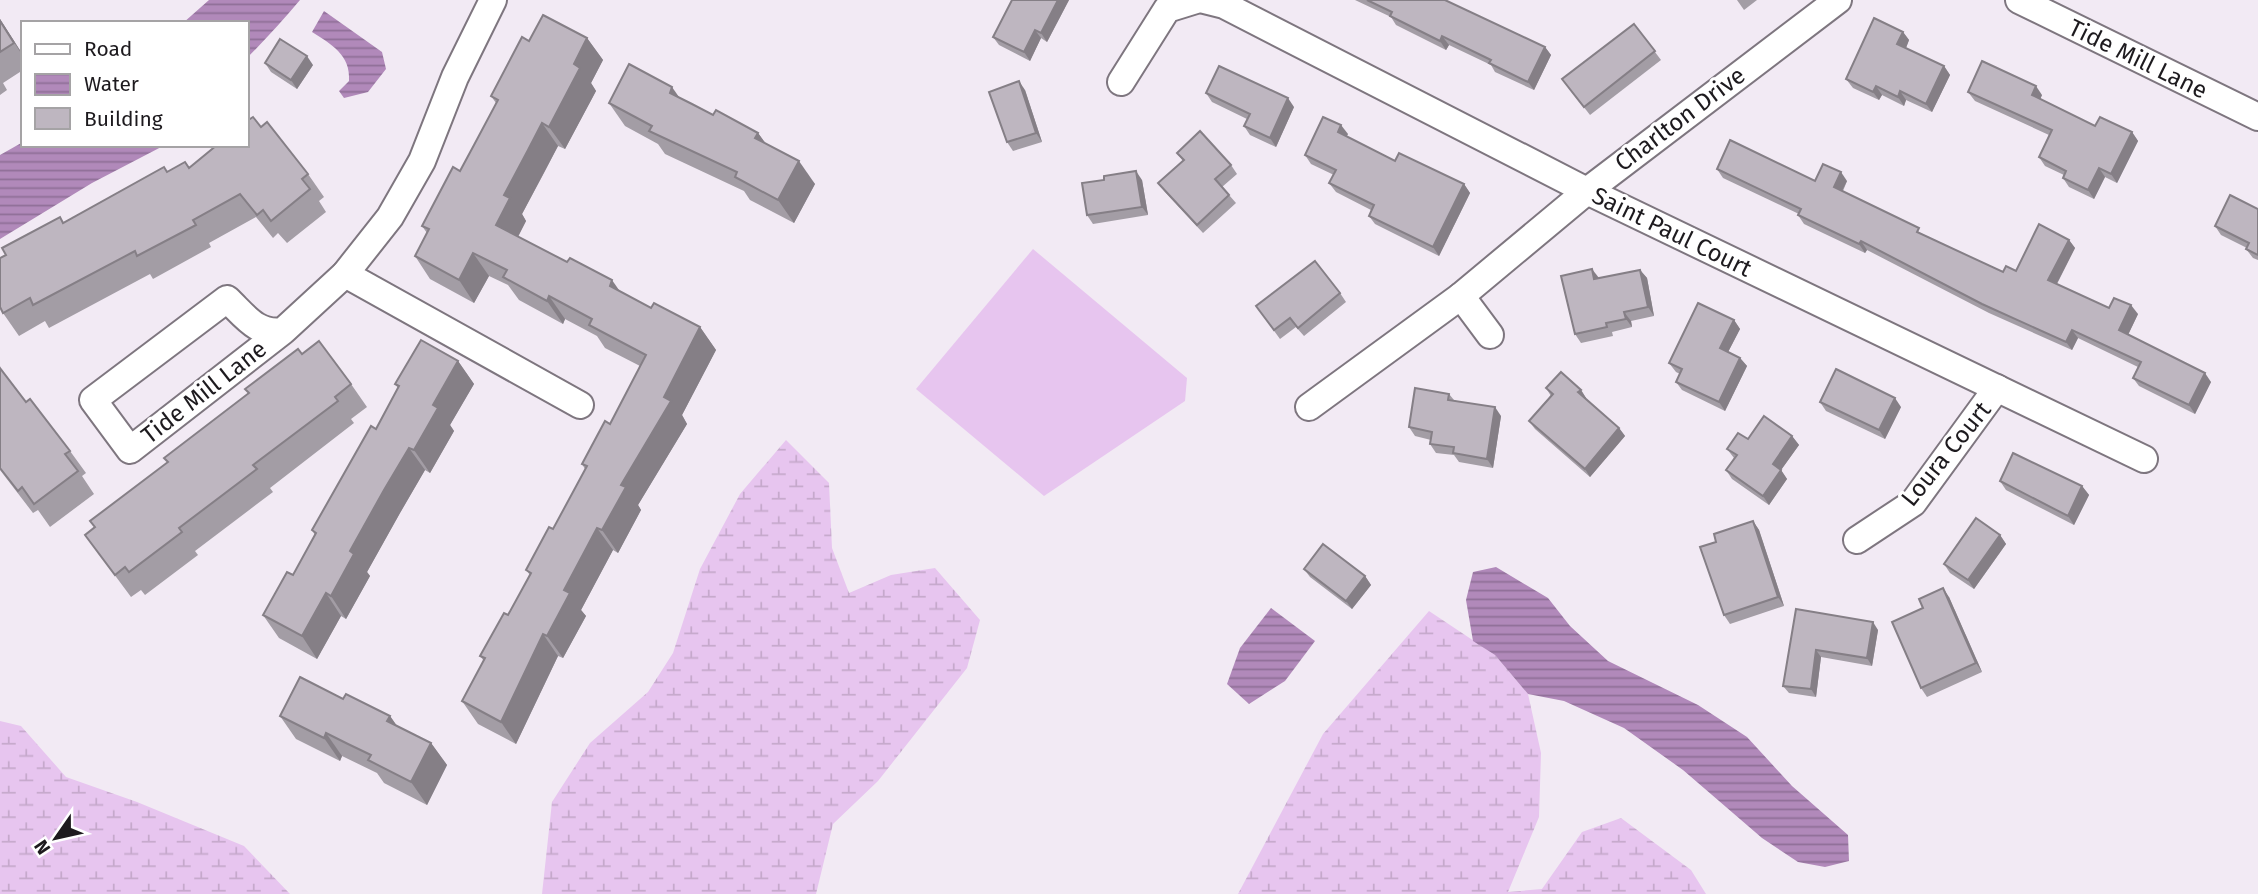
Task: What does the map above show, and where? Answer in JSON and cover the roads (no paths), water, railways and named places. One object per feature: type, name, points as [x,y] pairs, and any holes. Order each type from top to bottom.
[{"type":"street","name":"Tide Mill Lane","points":[[283,331],[270,333],[258,329],[227,299],[93,400],[130,450],[283,331],[345,274],[390,217],[422,161],[455,77],[493,0]]},
{"type":"street","points":[[1121,82],[1167,9],[1196,0]]},
{"type":"street","name":"Saint Paul Court","points":[[1204,0],[1224,5],[1587,191],[2144,459]]},
{"type":"street","name":"Charlton Drive","points":[[1309,407],[1461,296],[1587,191],[1838,0]]},
{"type":"street","name":"Tide Mill Lane","points":[[2019,0],[2258,117]]},
{"type":"street","points":[[345,274],[580,405]]},
{"type":"street","points":[[1461,296],[1490,335]]},
{"type":"street","name":"Loura Court","points":[[1857,540],[1913,503],[1997,388]]},
{"type":"water","points":[[209,0],[300,0],[248,57],[248,21],[185,21]]},
{"type":"water","points":[[324,11],[382,52],[386,69],[368,92],[344,98],[339,91],[349,81],[347,64],[338,51],[312,32]]},
{"type":"water","points":[[21,143],[21,147],[161,147],[92,183],[0,239],[0,155]]},
{"type":"water","points":[[1496,567],[1548,598],[1570,626],[1608,661],[1698,705],[1747,737],[1792,786],[1848,835],[1849,861],[1825,867],[1798,862],[1762,838],[1683,770],[1624,728],[1564,701],[1528,694],[1495,655],[1473,641],[1466,600],[1473,572]]},
{"type":"water","points":[[1271,608],[1315,641],[1285,681],[1249,704],[1227,684],[1240,648]]}]
